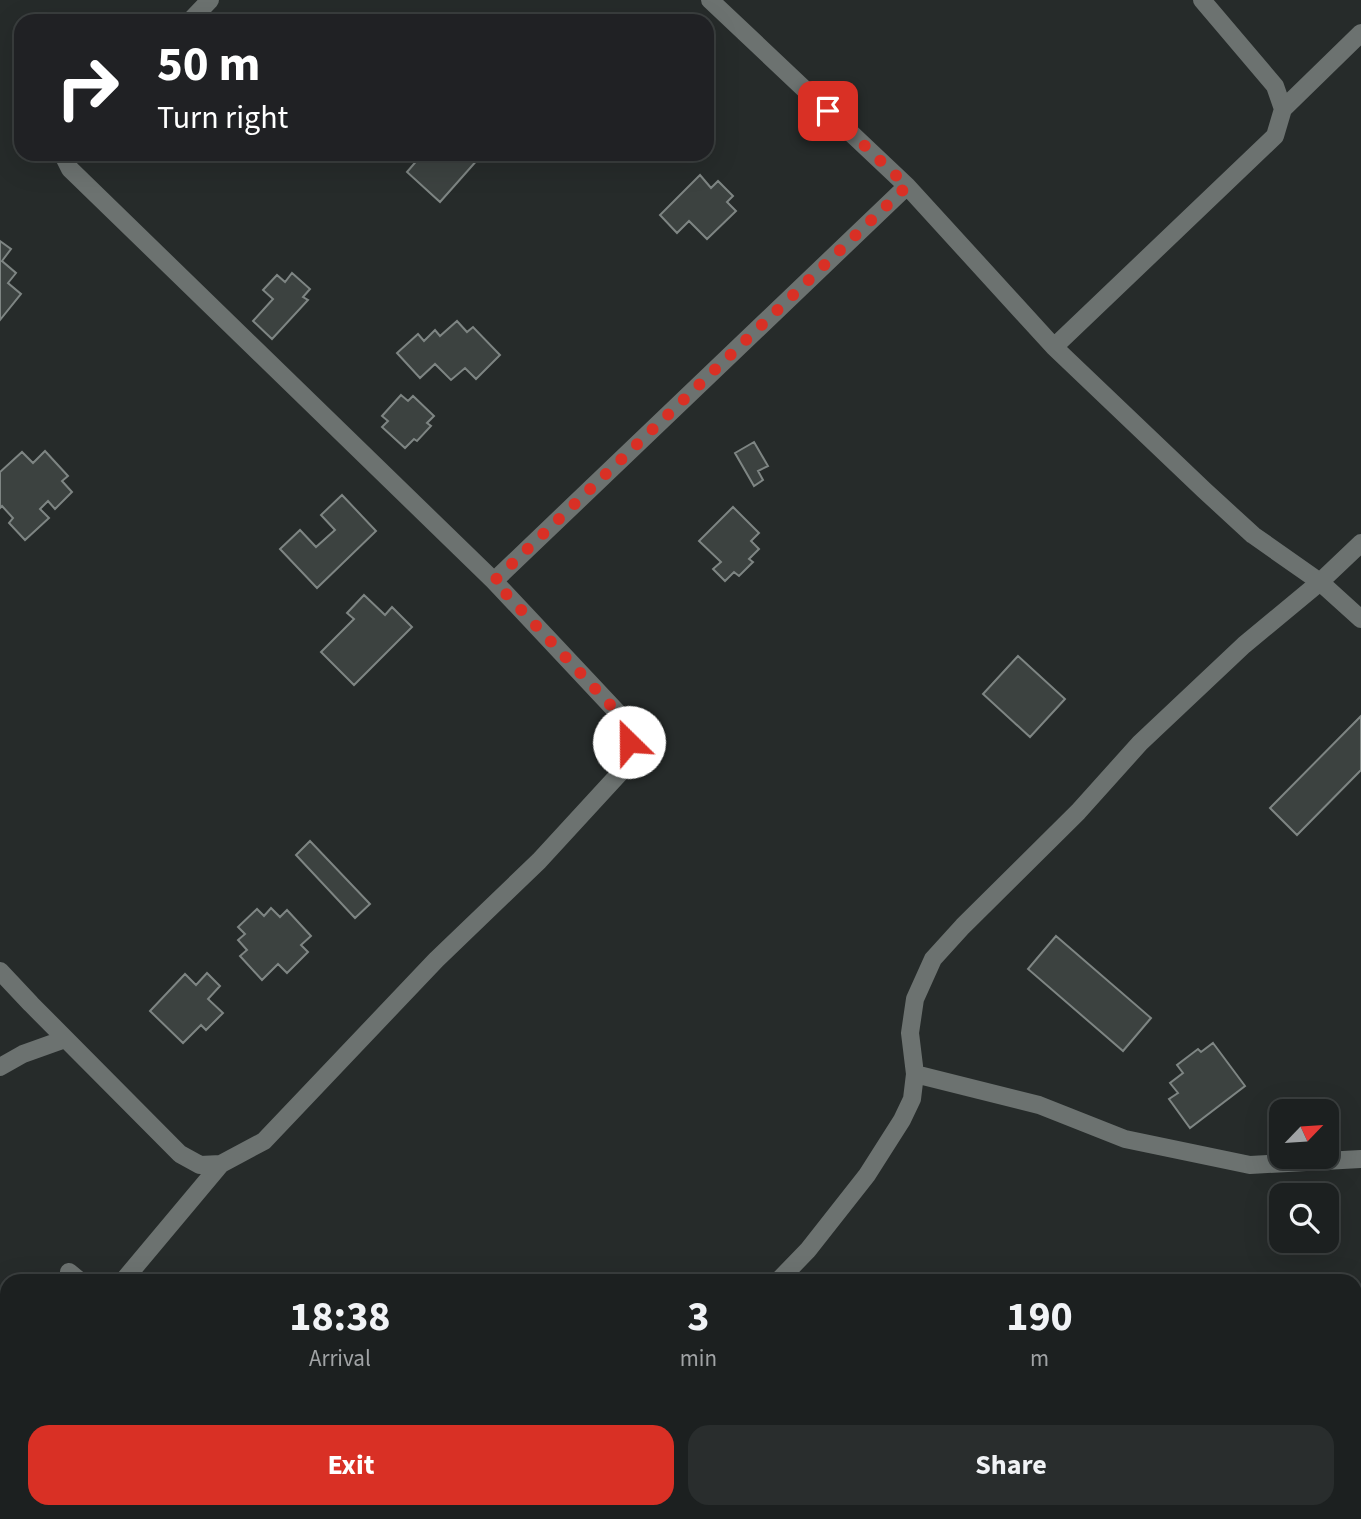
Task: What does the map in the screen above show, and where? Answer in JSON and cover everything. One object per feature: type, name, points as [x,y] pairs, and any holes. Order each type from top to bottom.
[{"type":"street","points":[[197,14],[210,0]]},
{"type":"street","points":[[710,0],[907,186],[1054,347],[1253,535],[1320,582],[1361,619]]},
{"type":"street","points":[[1202,0],[1275,86],[1283,109]]},
{"type":"street","points":[[1054,347],[1275,136],[1283,109],[1361,33]]},
{"type":"street","points":[[66,161],[70,169],[494,581],[617,712],[627,729],[629,742],[619,774],[539,861],[436,960],[264,1141],[221,1164],[129,1274]]},
{"type":"street","points":[[494,581],[907,186]]},
{"type":"street","points":[[785,1274],[808,1250],[867,1175],[907,1110],[912,1099],[915,1074],[910,1033],[915,999],[933,958],[1078,812],[1140,743],[1244,645],[1320,582],[1361,542]]},
{"type":"street","points":[[0,971],[180,1154],[200,1165],[221,1164]]},
{"type":"street","points":[[0,1067],[23,1054],[65,1039]]},
{"type":"street","points":[[915,1074],[1039,1105],[1125,1139],[1250,1165],[1361,1159]]},
{"type":"building","points":[[417,161],[476,161],[440,202],[407,172]]},
{"type":"building","points":[[700,175],[711,188],[718,181],[733,196],[727,202],[736,211],[707,239],[689,221],[677,233],[660,215]]},
{"type":"building","points":[[0,241],[11,249],[2,261],[16,273],[8,283],[21,294],[0,320]]},
{"type":"building","points":[[292,273],[310,289],[303,297],[308,300],[272,339],[253,321],[273,299],[263,290],[277,275],[285,282]]},
{"type":"building","points":[[457,321],[467,332],[473,327],[500,355],[476,379],[465,368],[451,380],[435,364],[420,378],[397,353],[418,334],[424,341],[435,330],[440,336]]},
{"type":"building","points":[[401,395],[408,401],[413,396],[434,416],[427,423],[431,426],[417,441],[414,439],[405,448],[382,427],[388,421],[382,416]]},
{"type":"building","points":[[754,442],[768,466],[758,471],[763,480],[754,486],[735,453]]},
{"type":"building","points":[[45,451],[68,476],[62,481],[72,492],[55,509],[48,501],[40,509],[49,518],[25,540],[9,523],[13,518],[2,506],[0,508],[0,472],[22,452],[33,463]]},
{"type":"building","points":[[342,495],[376,531],[317,588],[280,549],[300,530],[316,547],[335,530],[321,515]]},
{"type":"building","points":[[733,507],[759,533],[751,541],[759,549],[749,559],[753,562],[739,576],[734,572],[725,581],[713,569],[721,562],[699,541]]},
{"type":"building","points":[[364,595],[385,615],[392,607],[412,627],[354,685],[321,652],[354,619],[347,613]]},
{"type":"building","points":[[1018,656],[1065,699],[1030,737],[983,694]]},
{"type":"building","points":[[1361,716],[1361,770],[1297,835],[1270,808]]},
{"type":"building","points":[[310,841],[370,904],[355,918],[296,855]]},
{"type":"building","points":[[271,908],[280,917],[287,910],[311,936],[301,945],[308,952],[287,973],[278,964],[262,980],[240,956],[247,950],[238,940],[245,934],[238,927],[257,909],[264,916]]},
{"type":"building","points":[[1056,936],[1151,1018],[1123,1051],[1028,969]]},
{"type":"building","points":[[207,973],[220,986],[208,999],[223,1013],[206,1030],[201,1025],[183,1043],[150,1011],[185,974],[196,985]]},
{"type":"building","points":[[1213,1043],[1245,1086],[1190,1128],[1169,1099],[1178,1093],[1170,1083],[1183,1073],[1177,1065],[1198,1049],[1201,1052]]},
{"type":"route","points":[[629,742],[627,729],[617,712],[494,581],[907,186],[828,111]]}]
